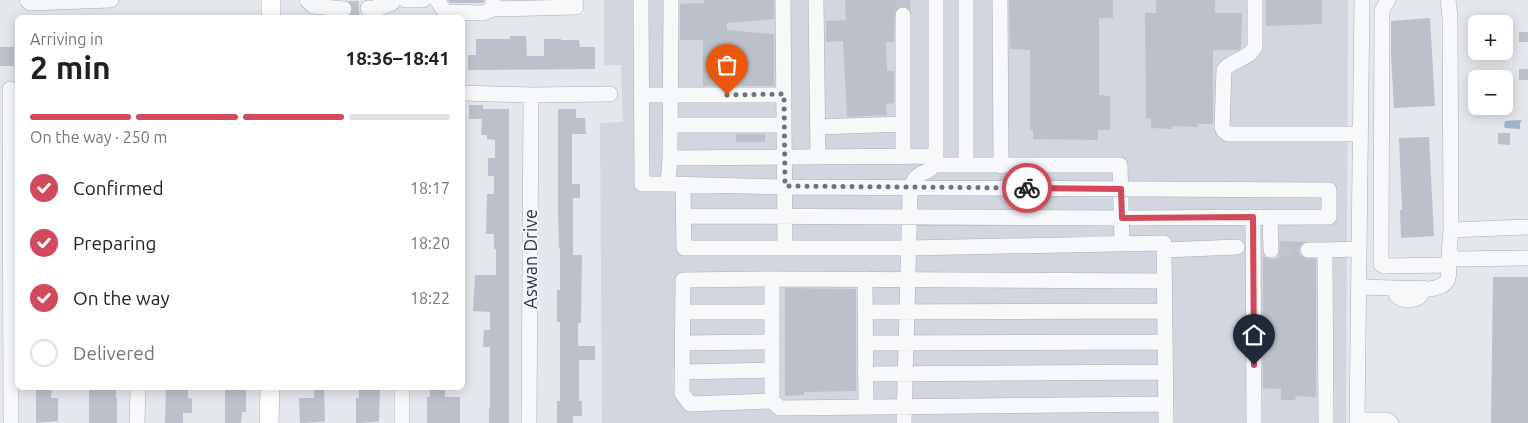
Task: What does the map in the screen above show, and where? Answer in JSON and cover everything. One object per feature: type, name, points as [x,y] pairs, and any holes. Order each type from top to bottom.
[{"type":"main road","points":[[271,0],[271,15]]},
{"type":"main road","points":[[270,390],[270,423]]},
{"type":"street","points":[[27,0],[30,2],[111,0]]},
{"type":"street","points":[[307,0],[313,6],[344,8]]},
{"type":"street","points":[[390,2],[423,0]]},
{"type":"street","points":[[437,0],[445,12],[483,13],[493,5],[547,4],[576,7],[576,0]]},
{"type":"street","points":[[640,0],[642,184],[1329,190],[1329,216],[1122,218],[683,216]]},
{"type":"street","points":[[671,0],[670,158],[683,216],[684,248],[909,248],[1164,243],[1166,423]]},
{"type":"street","points":[[783,0],[785,248]]},
{"type":"street","points":[[816,0],[818,157]]},
{"type":"street","points":[[904,423],[911,187],[915,179],[929,171],[935,161],[936,0]]},
{"type":"street","points":[[966,0],[966,165]]},
{"type":"street","points":[[1000,0],[1001,166]]},
{"type":"street","points":[[1255,0],[1255,47],[1252,53],[1228,65],[1224,70],[1222,127],[1224,131],[1228,134],[1360,134]]},
{"type":"street","points":[[1362,0],[1357,421],[1387,420],[1391,423]]},
{"type":"street","points":[[1388,0],[1382,10],[1381,264],[1384,266],[1449,259],[1528,258]]},
{"type":"street","points":[[1358,287],[1442,287],[1446,284],[1448,278],[1451,230],[1450,17],[1448,0]]},
{"type":"street","points":[[903,15],[903,157]]},
{"type":"street","points":[[9,89],[12,423]]},
{"type":"street","points":[[465,93],[610,94]]},
{"type":"street","name":"Aswan Drive","points":[[529,423],[530,94]]},
{"type":"street","points":[[641,96],[784,94]]},
{"type":"street","points":[[818,127],[903,124]]},
{"type":"street","points":[[670,125],[784,126]]},
{"type":"street","points":[[670,158],[903,157],[966,165],[1120,165],[1122,244]]},
{"type":"street","points":[[1253,217],[1254,423]]},
{"type":"street","points":[[1253,250],[1275,250],[1270,217]]},
{"type":"street","points":[[1451,230],[1528,227]]},
{"type":"street","points":[[1164,250],[1237,247]]},
{"type":"street","points":[[1308,250],[1359,249]]},
{"type":"street","points":[[1325,250],[1326,423]]},
{"type":"street","points":[[772,279],[772,402]]},
{"type":"street","points":[[865,279],[866,407]]},
{"type":"street","points":[[1164,281],[683,280],[682,393],[690,404],[772,402],[780,408],[1166,404]]},
{"type":"street","points":[[865,312],[1165,311]]},
{"type":"street","points":[[683,312],[772,312]]},
{"type":"street","points":[[682,343],[772,342]]},
{"type":"street","points":[[865,343],[1165,342]]},
{"type":"street","points":[[682,372],[772,370]]},
{"type":"street","points":[[865,374],[1165,372]]},
{"type":"street","points":[[137,423],[138,390]]},
{"type":"street","points":[[402,390],[402,423]]},
{"type":"shaded area","points":[[604,0],[1348,0],[1346,423],[602,423],[600,123],[623,122],[621,65],[604,65]]},
{"type":"water","points":[[1505,121],[1522,121],[1520,129],[1505,128],[1504,126]]},
{"type":"building","points":[[448,0],[484,0],[484,3],[450,3]]},
{"type":"building","points":[[704,0],[774,0],[774,19],[727,23],[727,30],[774,34],[774,86],[703,86],[703,40],[680,40],[680,4],[704,3]]},
{"type":"building","points":[[845,0],[908,0],[908,7],[899,7],[895,11],[894,42],[886,42],[887,71],[894,71],[894,103],[886,104],[887,115],[847,117],[843,41],[826,42],[826,21],[846,20]]},
{"type":"building","points":[[1009,0],[1113,0],[1113,18],[1099,18],[1099,95],[1110,96],[1110,130],[1098,130],[1098,140],[1033,139],[1033,130],[1030,130],[1030,50],[1010,49]]},
{"type":"building","points":[[1156,0],[1215,0],[1215,13],[1242,13],[1241,48],[1238,50],[1213,50],[1213,124],[1198,124],[1197,127],[1173,126],[1172,129],[1151,128],[1151,118],[1146,119],[1145,13],[1156,13]]},
{"type":"building","points":[[1266,0],[1322,0],[1322,24],[1266,26]]},
{"type":"building","points":[[1430,18],[1435,106],[1394,108],[1391,21]]},
{"type":"building","points":[[1519,32],[1528,32],[1528,42],[1519,42]]},
{"type":"building","points":[[510,36],[526,36],[527,56],[544,56],[544,39],[579,40],[580,47],[595,47],[595,69],[468,70],[468,55],[476,55],[476,39],[510,39]]},
{"type":"building","points":[[0,47],[14,47],[14,66],[0,66]]},
{"type":"building","points":[[1519,69],[1528,69],[1528,80],[1519,80]]},
{"type":"building","points":[[469,105],[483,105],[483,109],[509,109],[509,423],[489,423],[490,347],[483,347],[484,330],[490,330],[490,312],[473,311],[475,275],[496,275],[494,234],[486,234],[487,194],[494,194],[494,176],[488,176],[488,158],[495,158],[495,140],[487,139],[487,135],[481,135],[482,119],[469,119]]},
{"type":"building","points":[[558,109],[576,109],[576,118],[585,118],[586,134],[572,134],[572,184],[580,184],[580,198],[573,198],[573,255],[582,255],[581,323],[578,323],[578,346],[595,346],[595,360],[579,360],[579,401],[582,401],[582,416],[573,416],[573,423],[557,423],[557,401],[560,401],[560,322],[557,322],[557,290],[560,290]]},
{"type":"building","points":[[1498,133],[1510,133],[1510,145],[1498,144]]},
{"type":"building","points":[[736,134],[765,134],[765,142],[736,142]]},
{"type":"building","points":[[1429,137],[1434,236],[1401,238],[1400,210],[1402,210],[1399,138]]},
{"type":"building","points":[[1280,241],[1305,242],[1300,246],[1300,255],[1304,258],[1316,259],[1316,397],[1296,396],[1295,400],[1281,400],[1281,389],[1263,388],[1263,257],[1279,258]]},
{"type":"building","points":[[1493,277],[1528,277],[1528,423],[1491,423]]},
{"type":"building","points":[[785,288],[856,289],[856,391],[804,392],[804,395],[785,396]]},
{"type":"building","points":[[36,390],[52,390],[51,398],[58,398],[58,421],[36,423]]},
{"type":"building","points":[[89,390],[116,390],[117,423],[89,423]]},
{"type":"building","points":[[166,390],[188,390],[188,398],[192,399],[192,413],[183,413],[183,423],[165,423]]},
{"type":"building","points":[[225,390],[246,390],[246,412],[242,412],[241,423],[225,423]]},
{"type":"building","points":[[314,390],[324,390],[325,422],[300,423],[299,398],[314,398]]},
{"type":"building","points":[[359,390],[380,390],[379,422],[356,423],[356,398],[359,398]]},
{"type":"building","points":[[430,390],[445,390],[445,397],[460,397],[460,423],[427,423],[427,397],[430,397]]},
{"type":"tunnel","points":[[903,0],[903,15]]},
{"type":"tunnel","points":[[344,9],[368,8]]},
{"type":"tunnel","points":[[1279,250],[1308,250]]},
{"type":"way so far","points":[[727,95],[784,94],[785,186],[1027,188]]},
{"type":"route","points":[[1027,188],[1121,189],[1122,218],[1253,217],[1254,365]]}]
